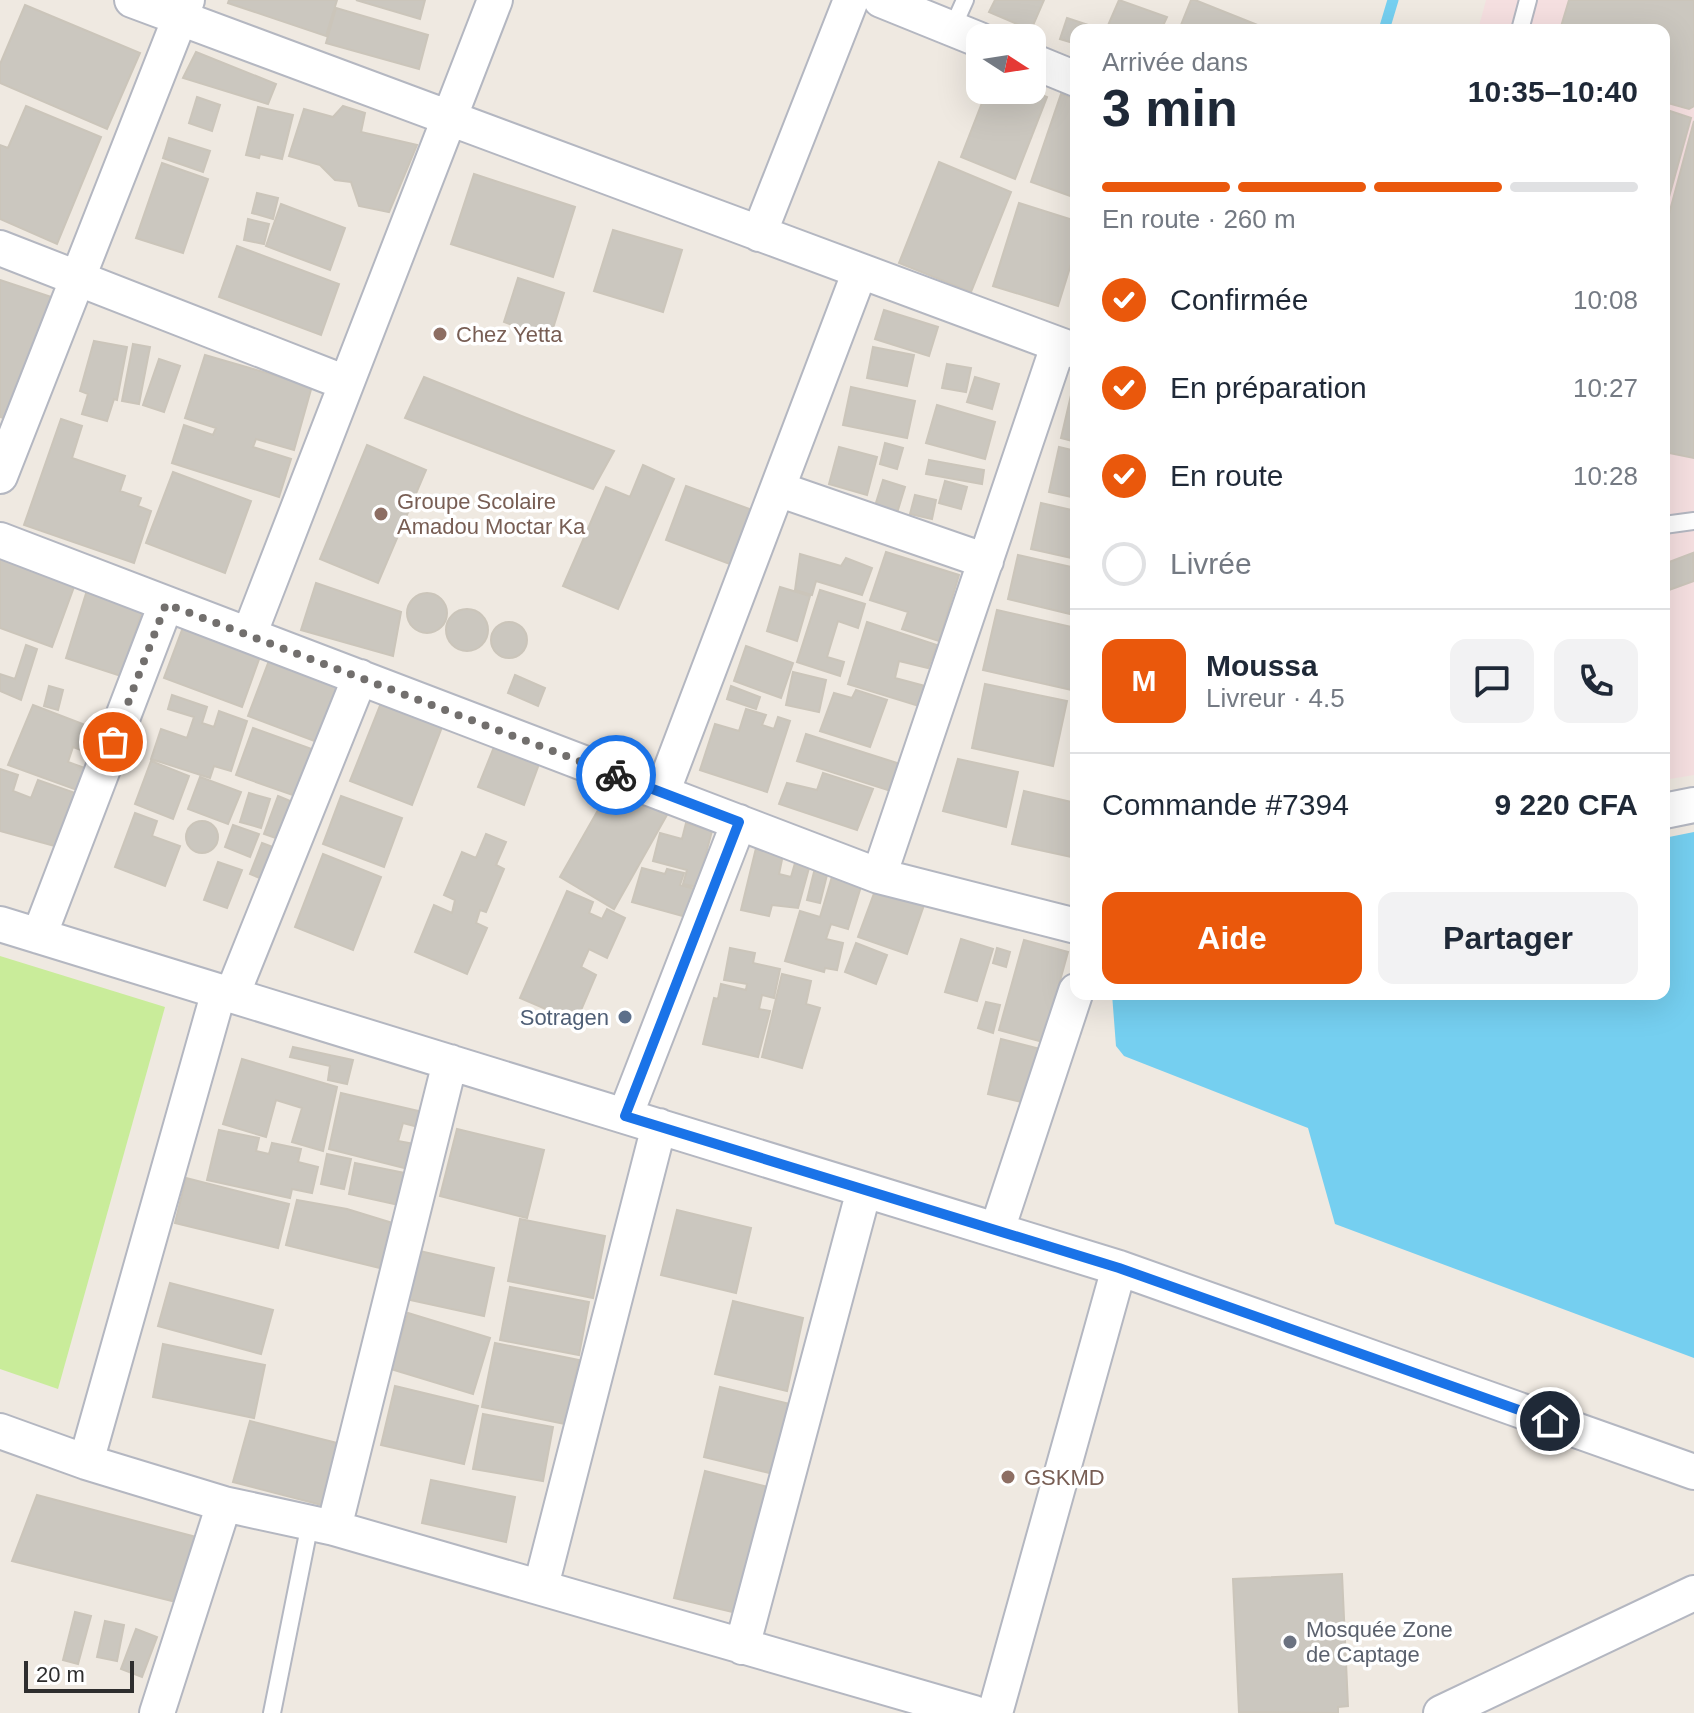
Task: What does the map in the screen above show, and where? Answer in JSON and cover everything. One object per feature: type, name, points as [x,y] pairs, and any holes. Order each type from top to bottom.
[{"type":"street","points":[[132,0],[184,9],[449,118],[1067,348],[986,561],[879,876]]},
{"type":"street","points":[[249,635],[495,0]]},
{"type":"street","points":[[759,234],[851,0]]},
{"type":"street","points":[[881,0],[966,23]]},
{"type":"street","points":[[0,476],[184,9]]},
{"type":"street","points":[[1046,67],[1070,77]]},
{"type":"street","points":[[0,248],[346,383]]},
{"type":"street","points":[[662,793],[860,271]]},
{"type":"street","points":[[778,489],[986,561]]},
{"type":"street","points":[[0,540],[879,876],[1070,924]]},
{"type":"street","points":[[39,936],[166,604]]},
{"type":"street","points":[[86,1462],[226,993],[360,677]]},
{"type":"street","points":[[1670,810],[1694,805]]},
{"type":"street","points":[[625,1116],[739,822]]},
{"type":"street","points":[[0,924],[1119,1268],[1694,1472]]},
{"type":"street","points":[[997,1230],[1073,1000]]},
{"type":"street","points":[[322,1526],[450,1062]]},
{"type":"street","points":[[541,1586],[659,1126]]},
{"type":"street","points":[[742,1647],[864,1190]]},
{"type":"street","points":[[995,1713],[1119,1268]]},
{"type":"street","points":[[0,1431],[86,1462],[224,1504],[322,1526],[541,1586],[974,1713]]},
{"type":"street","points":[[157,1713],[224,1504]]},
{"type":"street","points":[[1441,1713],[1694,1593]]},
{"type":"lane","points":[[1522,24],[1528,0]]},
{"type":"lane","points":[[1670,524],[1694,521]]},
{"type":"lane","points":[[272,1713],[322,1526]]},
{"type":"shaded area","points":[[1486,0],[1694,0],[1694,775],[1670,779],[1670,24],[1480,24]]},
{"type":"green space","points":[[0,956],[165,1007],[58,1389],[0,1369]]},
{"type":"water","points":[[1694,832],[1694,1358],[1335,1224],[1308,1128],[1124,1056],[1116,1046],[1112,1000],[1670,1000],[1670,837]]},
{"type":"building","points":[[229,0],[337,0],[326,36],[228,3]]},
{"type":"building","points":[[356,0],[425,0],[420,19]]},
{"type":"building","points":[[995,0],[1044,0],[1034,24],[1017,24],[989,12]]},
{"type":"building","points":[[1119,0],[1167,17],[1164,24],[1109,24]]},
{"type":"building","points":[[1191,0],[1195,0],[1255,24],[1181,24]]},
{"type":"building","points":[[1569,0],[1694,0],[1694,106],[1689,109],[1670,104],[1670,24],[1562,24]]},
{"type":"building","points":[[25,5],[140,53],[107,129],[0,83],[0,64]]},
{"type":"building","points":[[336,8],[428,35],[419,69],[326,43]]},
{"type":"building","points":[[1067,18],[1085,24],[1070,24],[1070,42],[1060,39]]},
{"type":"building","points":[[196,52],[276,84],[268,104],[183,78]]},
{"type":"building","points":[[1061,94],[1070,97],[1070,196],[1031,182]]},
{"type":"building","points":[[197,97],[220,105],[212,131],[189,123]]},
{"type":"building","points":[[982,104],[1044,104],[1015,179],[961,157]]},
{"type":"building","points":[[26,106],[101,137],[57,244],[0,219],[0,145],[8,148]]},
{"type":"building","points":[[343,106],[365,113],[361,132],[417,145],[389,212],[359,206],[351,182],[335,180],[320,165],[289,156],[304,109],[333,117]]},
{"type":"building","points":[[258,107],[293,115],[282,159],[260,154],[259,158],[246,155]]},
{"type":"building","points":[[1670,111],[1691,118],[1670,193]]},
{"type":"building","points":[[1694,121],[1694,458],[1670,453],[1670,211]]},
{"type":"building","points":[[169,138],[210,151],[203,172],[163,158]]},
{"type":"building","points":[[939,162],[1011,192],[971,292],[899,263]]},
{"type":"building","points":[[162,163],[208,179],[183,253],[136,238]]},
{"type":"building","points":[[474,174],[575,207],[553,277],[451,244]]},
{"type":"building","points":[[257,193],[278,198],[273,219],[252,213]]},
{"type":"building","points":[[1019,203],[1070,219],[1070,267],[1058,306],[993,286]]},
{"type":"building","points":[[281,204],[345,228],[330,270],[266,246]]},
{"type":"building","points":[[248,219],[269,224],[264,244],[244,240]]},
{"type":"building","points":[[613,230],[682,250],[663,312],[594,291]]},
{"type":"building","points":[[237,246],[339,284],[321,335],[219,297]]},
{"type":"building","points":[[518,278],[564,293],[550,338],[504,322]]},
{"type":"building","points":[[0,280],[54,298],[14,421],[0,417]]},
{"type":"building","points":[[884,310],[938,327],[929,356],[875,339]]},
{"type":"building","points":[[94,341],[127,347],[117,400],[114,399],[107,421],[82,414],[88,394],[80,391]]},
{"type":"building","points":[[133,344],[150,347],[139,404],[122,401]]},
{"type":"building","points":[[873,347],[914,355],[907,386],[867,378]]},
{"type":"building","points":[[205,355],[312,386],[294,450],[256,439],[253,447],[291,459],[279,497],[172,463],[184,425],[213,435],[216,428],[185,418]]},
{"type":"building","points":[[159,359],[180,366],[164,412],[143,405]]},
{"type":"building","points":[[947,364],[971,368],[966,392],[942,388]]},
{"type":"building","points":[[424,377],[614,451],[593,489],[405,418]]},
{"type":"building","points":[[975,377],[999,384],[992,409],[967,402]]},
{"type":"building","points":[[851,387],[915,401],[907,438],[843,425]]},
{"type":"building","points":[[1070,400],[1070,440],[1061,438]]},
{"type":"building","points":[[937,405],[995,422],[985,459],[926,443]]},
{"type":"building","points":[[61,419],[82,426],[72,458],[125,476],[120,491],[141,498],[138,506],[151,511],[134,563],[24,525]]},
{"type":"building","points":[[885,443],[903,448],[897,469],[880,464]]},
{"type":"building","points":[[367,445],[426,470],[378,583],[320,559]]},
{"type":"building","points":[[839,447],[877,457],[867,495],[829,484]]},
{"type":"building","points":[[1059,447],[1070,450],[1070,497],[1049,492]]},
{"type":"building","points":[[929,460],[984,470],[982,484],[926,474]]},
{"type":"building","points":[[643,465],[674,479],[618,609],[563,586],[606,487],[630,497]]},
{"type":"building","points":[[173,472],[251,501],[225,573],[146,543]]},
{"type":"building","points":[[883,480],[905,487],[897,513],[875,506]]},
{"type":"building","points":[[945,481],[967,487],[961,509],[939,503]]},
{"type":"building","points":[[686,486],[755,511],[735,566],[666,540]]},
{"type":"building","points":[[915,495],[936,500],[932,519],[910,514]]},
{"type":"building","points":[[1041,503],[1070,510],[1070,558],[1031,549]]},
{"type":"building","points":[[886,552],[959,575],[939,641],[902,629],[908,612],[870,600]]},
{"type":"building","points":[[1693,553],[1694,581],[1670,590],[1670,562]]},
{"type":"building","points":[[800,554],[841,566],[846,558],[872,568],[862,595],[816,581],[812,595],[795,590]]},
{"type":"building","points":[[1018,555],[1070,567],[1070,614],[1008,599]]},
{"type":"building","points":[[0,557],[75,584],[52,647],[0,628]]},
{"type":"building","points":[[316,583],[401,612],[393,656],[301,630]]},
{"type":"building","points":[[88,587],[144,605],[121,676],[66,658]]},
{"type":"building","points":[[780,587],[810,596],[797,641],[767,631]]},
{"type":"building","points":[[820,590],[865,604],[858,628],[838,621],[827,657],[844,662],[840,676],[797,662]]},
{"type":"building","points":[[427,593],[441,599],[447,613],[441,627],[427,633],[413,627],[407,613],[413,599]]},
{"type":"building","points":[[467,609],[482,615],[488,630],[482,645],[467,651],[452,645],[446,630],[452,615]]},
{"type":"building","points":[[997,610],[1070,627],[1070,690],[983,670]]},
{"type":"building","points":[[185,622],[262,651],[242,707],[164,678]]},
{"type":"building","points":[[509,622],[522,627],[527,640],[522,653],[509,658],[496,653],[491,640],[496,627]]},
{"type":"building","points":[[867,622],[937,645],[928,668],[899,661],[895,678],[925,686],[919,706],[848,684]]},
{"type":"building","points":[[26,645],[37,649],[21,700],[0,691],[0,674],[15,679]]},
{"type":"building","points":[[746,646],[793,663],[781,698],[734,681]]},
{"type":"building","points":[[270,658],[347,688],[325,745],[248,716]]},
{"type":"building","points":[[793,672],[826,680],[819,712],[786,705]]},
{"type":"building","points":[[515,675],[545,688],[538,706],[508,693]]},
{"type":"building","points":[[985,684],[1067,701],[1053,766],[972,748]]},
{"type":"building","points":[[49,686],[63,690],[58,710],[44,706]]},
{"type":"building","points":[[731,686],[760,697],[756,709],[727,699]]},
{"type":"building","points":[[856,690],[887,700],[870,747],[820,731],[834,693],[852,698]]},
{"type":"building","points":[[172,695],[207,707],[202,723],[214,727],[219,711],[247,721],[231,771],[214,766],[210,778],[151,759],[161,729],[187,738],[194,717],[168,709]]},
{"type":"building","points":[[381,703],[442,727],[412,805],[350,781]]},
{"type":"building","points":[[33,705],[109,734],[100,757],[73,747],[68,762],[85,768],[77,790],[8,765]]},
{"type":"building","points":[[746,709],[766,715],[762,725],[774,729],[778,717],[790,721],[767,792],[700,770],[715,724],[739,731]]},
{"type":"building","points":[[253,728],[323,753],[307,800],[236,775]]},
{"type":"building","points":[[806,734],[900,764],[891,791],[797,761]]},
{"type":"building","points":[[494,747],[539,764],[524,805],[478,787]]},
{"type":"building","points":[[958,759],[1018,772],[1006,827],[943,811]]},
{"type":"building","points":[[151,761],[189,776],[173,819],[135,804]]},
{"type":"building","points":[[0,769],[18,775],[13,791],[31,798],[38,780],[81,795],[62,848],[0,831]]},
{"type":"building","points":[[823,773],[873,789],[857,830],[779,804],[787,783],[817,790]]},
{"type":"building","points":[[200,777],[241,792],[228,824],[188,809]]},
{"type":"building","points":[[614,782],[668,813],[614,909],[560,877]]},
{"type":"building","points":[[1024,791],[1070,802],[1070,857],[1012,844]]},
{"type":"building","points":[[249,793],[270,799],[261,828],[240,822]]},
{"type":"building","points":[[278,796],[300,805],[287,842],[264,834]]},
{"type":"building","points":[[341,796],[402,818],[384,867],[323,844]]},
{"type":"building","points":[[135,813],[157,821],[152,836],[180,846],[165,886],[115,867]]},
{"type":"building","points":[[202,821],[214,825],[218,837],[214,849],[202,853],[190,849],[186,837],[190,825]]},
{"type":"building","points":[[686,823],[712,831],[697,887],[683,884],[687,870],[653,861],[660,833],[682,839]]},
{"type":"building","points":[[233,825],[259,834],[250,857],[225,847]]},
{"type":"building","points":[[486,834],[506,842],[496,865],[504,869],[486,912],[480,910],[476,923],[487,928],[467,974],[415,952],[434,905],[452,913],[455,900],[444,895],[462,852],[476,858]]},
{"type":"building","points":[[262,843],[281,850],[269,882],[250,874]]},
{"type":"building","points":[[757,844],[784,850],[779,874],[791,877],[797,856],[811,861],[798,908],[772,905],[769,916],[741,910]]},
{"type":"building","points":[[323,854],[381,877],[353,950],[295,927]]},
{"type":"building","points":[[218,862],[242,870],[227,908],[204,900]]},
{"type":"building","points":[[816,864],[829,867],[820,903],[807,900]]},
{"type":"building","points":[[642,868],[665,874],[667,869],[684,873],[680,885],[699,890],[690,918],[632,902]]},
{"type":"building","points":[[834,870],[863,880],[848,929],[831,924],[826,939],[843,943],[837,970],[825,968],[824,972],[785,961],[800,911],[820,917]]},
{"type":"building","points":[[876,888],[924,905],[907,954],[858,937]]},
{"type":"building","points":[[567,891],[593,902],[589,913],[602,919],[607,909],[625,918],[607,958],[589,949],[581,967],[596,975],[576,1022],[520,998]]},
{"type":"building","points":[[961,939],[993,949],[977,1001],[945,992]]},
{"type":"building","points":[[1024,940],[1068,952],[1043,1042],[999,1030]]},
{"type":"building","points":[[856,943],[887,955],[876,984],[845,972]]},
{"type":"building","points":[[730,948],[755,953],[753,963],[780,969],[774,998],[762,995],[759,1009],[770,1011],[758,1057],[703,1044],[714,998],[718,999],[721,984],[746,990],[747,984],[724,980]]},
{"type":"building","points":[[997,948],[1010,952],[1006,967],[993,963]]},
{"type":"building","points":[[782,974],[811,981],[806,1004],[820,1008],[802,1068],[762,1057]]},
{"type":"building","points":[[986,1002],[1000,1005],[993,1033],[978,1028]]},
{"type":"building","points":[[1001,1039],[1040,1049],[1026,1103],[988,1094]]},
{"type":"building","points":[[293,1047],[353,1060],[347,1084],[328,1080],[330,1066],[290,1057]]},
{"type":"building","points":[[242,1059],[337,1087],[323,1151],[292,1142],[302,1108],[276,1100],[266,1137],[223,1124]]},
{"type":"building","points":[[341,1093],[427,1113],[422,1128],[403,1123],[398,1141],[420,1145],[416,1171],[329,1149]]},
{"type":"building","points":[[457,1129],[544,1150],[527,1218],[440,1196]]},
{"type":"building","points":[[219,1130],[259,1138],[256,1151],[269,1154],[272,1143],[301,1149],[298,1162],[318,1167],[312,1193],[292,1189],[290,1198],[207,1180]]},
{"type":"building","points":[[327,1154],[351,1159],[344,1189],[321,1184]]},
{"type":"building","points":[[355,1163],[415,1175],[408,1207],[349,1194]]},
{"type":"building","points":[[186,1178],[289,1204],[278,1248],[175,1223]]},
{"type":"building","points":[[297,1200],[347,1209],[399,1225],[388,1270],[286,1245]]},
{"type":"building","points":[[677,1210],[751,1228],[736,1293],[661,1275]]},
{"type":"building","points":[[520,1219],[605,1236],[593,1298],[508,1281]]},
{"type":"building","points":[[411,1249],[494,1268],[484,1316],[401,1298]]},
{"type":"building","points":[[170,1283],[273,1310],[261,1354],[158,1326]]},
{"type":"building","points":[[510,1287],[589,1302],[579,1355],[500,1340]]},
{"type":"building","points":[[733,1301],[803,1318],[787,1391],[715,1374]]},
{"type":"building","points":[[408,1313],[490,1338],[473,1394],[391,1369]]},
{"type":"building","points":[[495,1343],[579,1360],[565,1424],[482,1407]]},
{"type":"building","points":[[163,1344],[265,1365],[254,1418],[153,1397]]},
{"type":"building","points":[[395,1386],[478,1406],[464,1464],[381,1445]]},
{"type":"building","points":[[720,1387],[798,1406],[782,1476],[704,1457]]},
{"type":"building","points":[[483,1414],[553,1427],[543,1481],[473,1469]]},
{"type":"building","points":[[250,1421],[349,1446],[333,1508],[233,1482]]},
{"type":"building","points":[[705,1471],[772,1488],[741,1614],[674,1598]]},
{"type":"building","points":[[431,1480],[515,1497],[506,1542],[422,1523]]},
{"type":"building","points":[[37,1495],[200,1538],[184,1604],[12,1561]]},
{"type":"building","name":"Mosquée Zone de Captage","points":[[1342,1574],[1348,1706],[1338,1707],[1338,1713],[1239,1712],[1233,1579]]},
{"type":"building","points":[[75,1612],[91,1616],[78,1664],[63,1660]]},
{"type":"building","points":[[105,1621],[124,1625],[117,1661],[97,1657]]},
{"type":"building","points":[[136,1629],[157,1637],[142,1677],[121,1669]]},
{"type":"waterway","points":[[1386,24],[1393,0]]},
{"type":"way so far","points":[[113,742],[166,604],[616,775]]},
{"type":"place","name":"Chez Yetta","points":[[440,334]]},
{"type":"place","name":"Groupe Scolaire Amadou Moctar Ka","points":[[381,514]]},
{"type":"place","name":"Sotragen","points":[[625,1017]]},
{"type":"place","name":"GSKMD","points":[[1008,1477]]},
{"type":"place","name":"Mosquée Zone de Captage","points":[[1290,1642]]},
{"type":"route","points":[[616,775],[739,822],[625,1116],[1119,1268],[1550,1421]]}]
